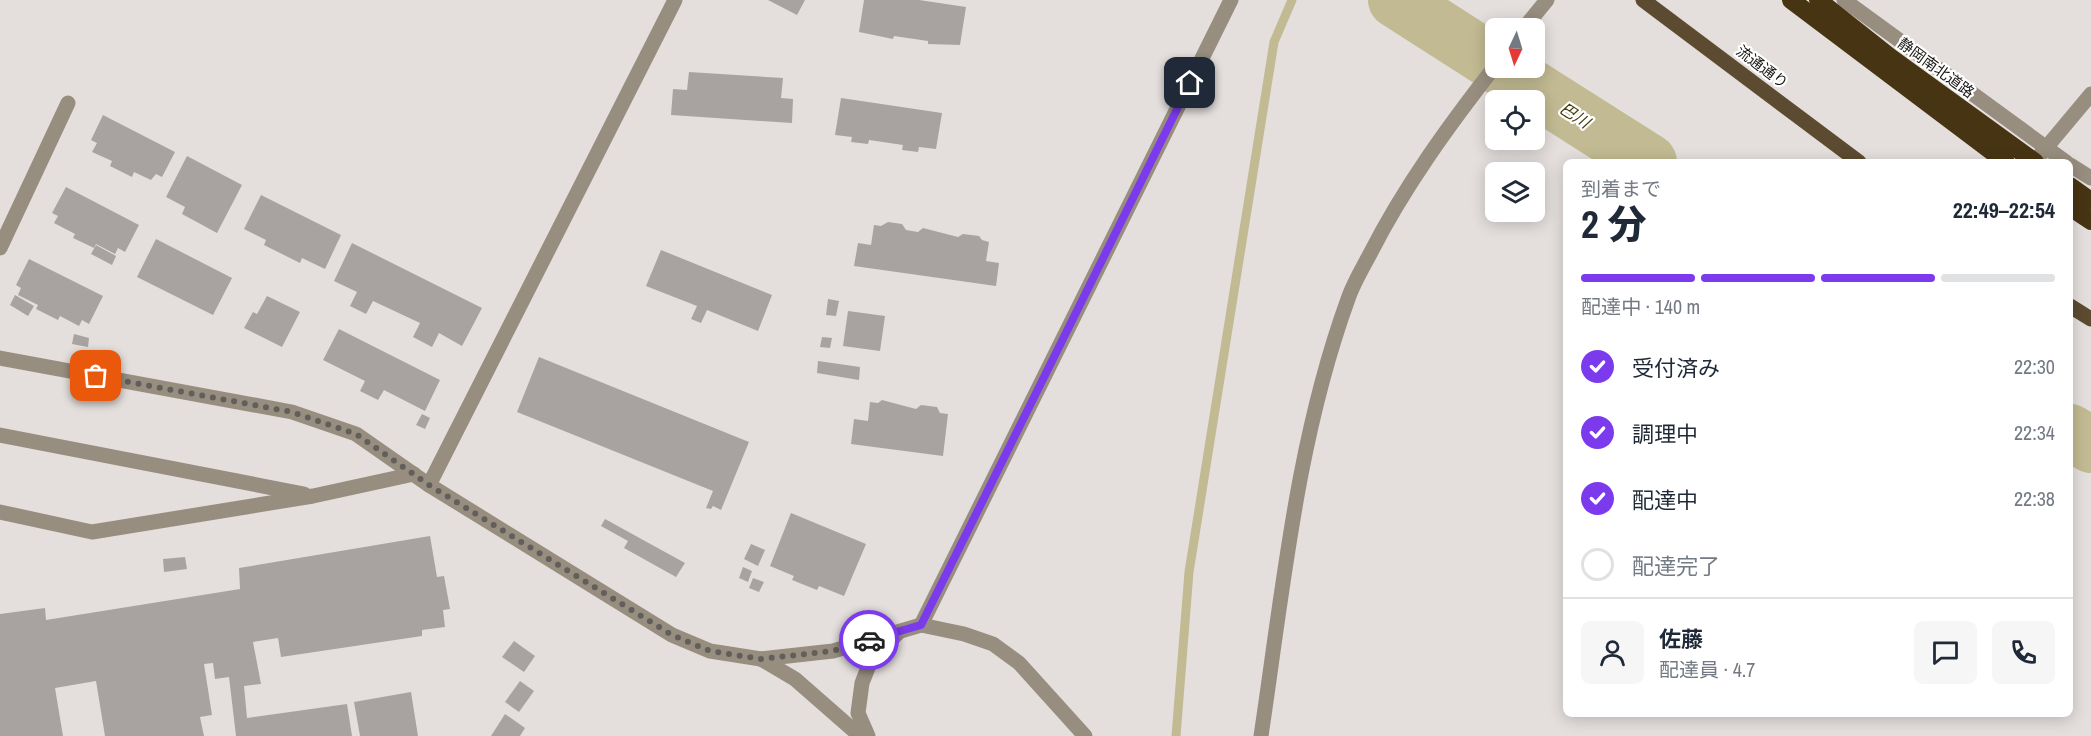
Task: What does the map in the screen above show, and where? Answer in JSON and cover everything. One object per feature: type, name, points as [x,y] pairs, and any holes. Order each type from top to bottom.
[{"type":"highway","points":[[1791,0],[2002,159]]},
{"type":"highway","name":"静岡南北道路","points":[[1818,0],[1890,57],[2038,158]]},
{"type":"highway","points":[[2073,188],[2091,201]]},
{"type":"highway","points":[[2073,209],[2091,221]]},
{"type":"main road","name":"流通通り","points":[[1643,0],[1855,159]]},
{"type":"main road","points":[[2073,308],[2091,319]]},
{"type":"street","points":[[429,485],[675,0]]},
{"type":"street","points":[[921,625],[1231,0]]},
{"type":"street","points":[[1532,18],[1547,0]]},
{"type":"street","points":[[1844,0],[2038,158],[2091,94]]},
{"type":"street","points":[[1261,736],[1296,500],[1315,406],[1348,297],[1391,213],[1456,116],[1486,78]]},
{"type":"street","points":[[0,248],[68,103]]},
{"type":"street","points":[[2073,167],[2091,178]]},
{"type":"street","points":[[0,358],[292,412],[356,434],[429,485],[672,635],[710,651],[761,659],[833,651],[921,625],[964,634],[993,644],[1019,663],[1085,736]]},
{"type":"street","points":[[0,435],[313,496]]},
{"type":"street","points":[[0,512],[92,532],[313,496],[414,474]]},
{"type":"street","points":[[868,736],[858,713],[862,683],[872,660],[898,633]]},
{"type":"street","points":[[761,659],[795,679],[860,736]]},
{"type":"building","points":[[768,0],[805,0],[797,15]]},
{"type":"building","points":[[864,0],[919,0],[966,7],[960,45],[928,44],[928,41],[894,36],[893,39],[859,32]]},
{"type":"building","points":[[689,72],[783,78],[781,98],[793,99],[792,123],[671,115],[673,89],[687,90]]},
{"type":"building","points":[[841,98],[942,113],[936,149],[919,147],[918,152],[902,150],[903,145],[869,140],[868,144],[851,142],[852,137],[835,135]]},
{"type":"building","points":[[103,115],[175,152],[162,177],[156,174],[151,180],[134,172],[132,177],[110,166],[112,161],[92,152],[97,143],[91,140]]},
{"type":"building","points":[[187,156],[242,185],[217,233],[182,214],[185,207],[166,197]]},
{"type":"building","points":[[66,187],[139,225],[125,252],[118,248],[115,254],[96,244],[94,248],[73,238],[75,234],[54,223],[58,216],[52,213]]},
{"type":"building","points":[[261,195],[341,235],[325,269],[302,258],[300,263],[264,245],[266,240],[244,229]]},
{"type":"building","points":[[888,222],[902,224],[906,230],[918,232],[923,228],[958,237],[963,234],[979,236],[982,240],[989,242],[986,261],[999,263],[996,286],[854,266],[858,243],[871,245],[874,225],[881,226]]},
{"type":"building","points":[[156,239],[232,278],[213,315],[137,277]]},
{"type":"building","points":[[352,243],[482,308],[462,346],[439,333],[432,347],[413,337],[420,323],[373,301],[366,314],[350,306],[357,292],[334,281]]},
{"type":"building","points":[[96,245],[116,256],[112,265],[91,254]]},
{"type":"building","points":[[661,250],[772,295],[758,331],[707,310],[701,323],[691,319],[697,306],[646,286]]},
{"type":"building","points":[[29,259],[103,296],[89,324],[82,320],[79,326],[60,316],[58,320],[36,309],[38,305],[18,295],[21,288],[16,285]]},
{"type":"building","points":[[15,295],[34,306],[28,316],[10,305]]},
{"type":"building","points":[[267,296],[300,312],[282,347],[244,328],[253,312],[257,314]]},
{"type":"building","points":[[828,299],[839,301],[836,316],[826,315]]},
{"type":"building","points":[[848,311],[885,316],[880,351],[843,346]]},
{"type":"building","points":[[339,329],[440,380],[425,411],[384,390],[378,400],[360,391],[365,381],[323,360]]},
{"type":"building","points":[[74,334],[89,338],[88,347],[72,344]]},
{"type":"building","points":[[822,337],[832,338],[830,348],[820,347]]},
{"type":"building","points":[[539,357],[749,442],[721,510],[713,506],[711,509],[706,508],[713,491],[517,412]]},
{"type":"building","points":[[818,361],[860,367],[859,380],[817,373]]},
{"type":"building","points":[[882,400],[916,409],[921,405],[937,407],[940,413],[948,414],[943,456],[851,444],[854,419],[868,421],[870,402],[878,403]]},
{"type":"building","points":[[422,414],[430,418],[425,429],[416,425]]},
{"type":"building","points":[[791,513],[866,544],[844,596],[819,586],[817,590],[792,580],[794,576],[770,566]]},
{"type":"building","points":[[605,519],[685,563],[676,577],[624,548],[628,541],[601,526]]},
{"type":"building","points":[[430,536],[437,577],[444,576],[450,609],[443,610],[445,627],[422,630],[422,636],[281,657],[278,638],[253,642],[261,684],[244,686],[247,718],[347,704],[352,736],[236,736],[229,677],[215,679],[213,663],[204,664],[212,715],[200,717],[204,736],[105,736],[96,681],[55,688],[63,736],[0,736],[0,614],[45,608],[46,620],[240,589],[239,568]]},
{"type":"building","points":[[751,544],[765,550],[758,566],[744,559]]},
{"type":"building","points":[[185,557],[187,569],[164,572],[163,559]]},
{"type":"building","points":[[743,567],[752,571],[748,582],[739,578]]},
{"type":"building","points":[[753,578],[764,582],[759,592],[749,588]]},
{"type":"building","points":[[514,641],[535,656],[524,672],[502,657]]},
{"type":"building","points":[[520,681],[534,691],[519,712],[505,702]]},
{"type":"building","points":[[411,692],[418,736],[360,736],[354,702]]},
{"type":"building","points":[[505,714],[525,728],[520,736],[491,736]]},
{"type":"waterway","points":[[1176,736],[1189,572],[1274,42],[1292,0]]},
{"type":"waterway","name":"巴川","points":[[1396,0],[1485,57]]},
{"type":"waterway","name":"巴川","points":[[1517,78],[1644,159]]},
{"type":"waterway","name":"巴川","points":[[2073,434],[2091,445]]},
{"type":"way so far","points":[[96,376],[292,412],[356,434],[429,485],[672,635],[710,651],[761,659],[833,651],[869,640]]},
{"type":"route","points":[[869,640],[921,625],[1190,83]]}]
